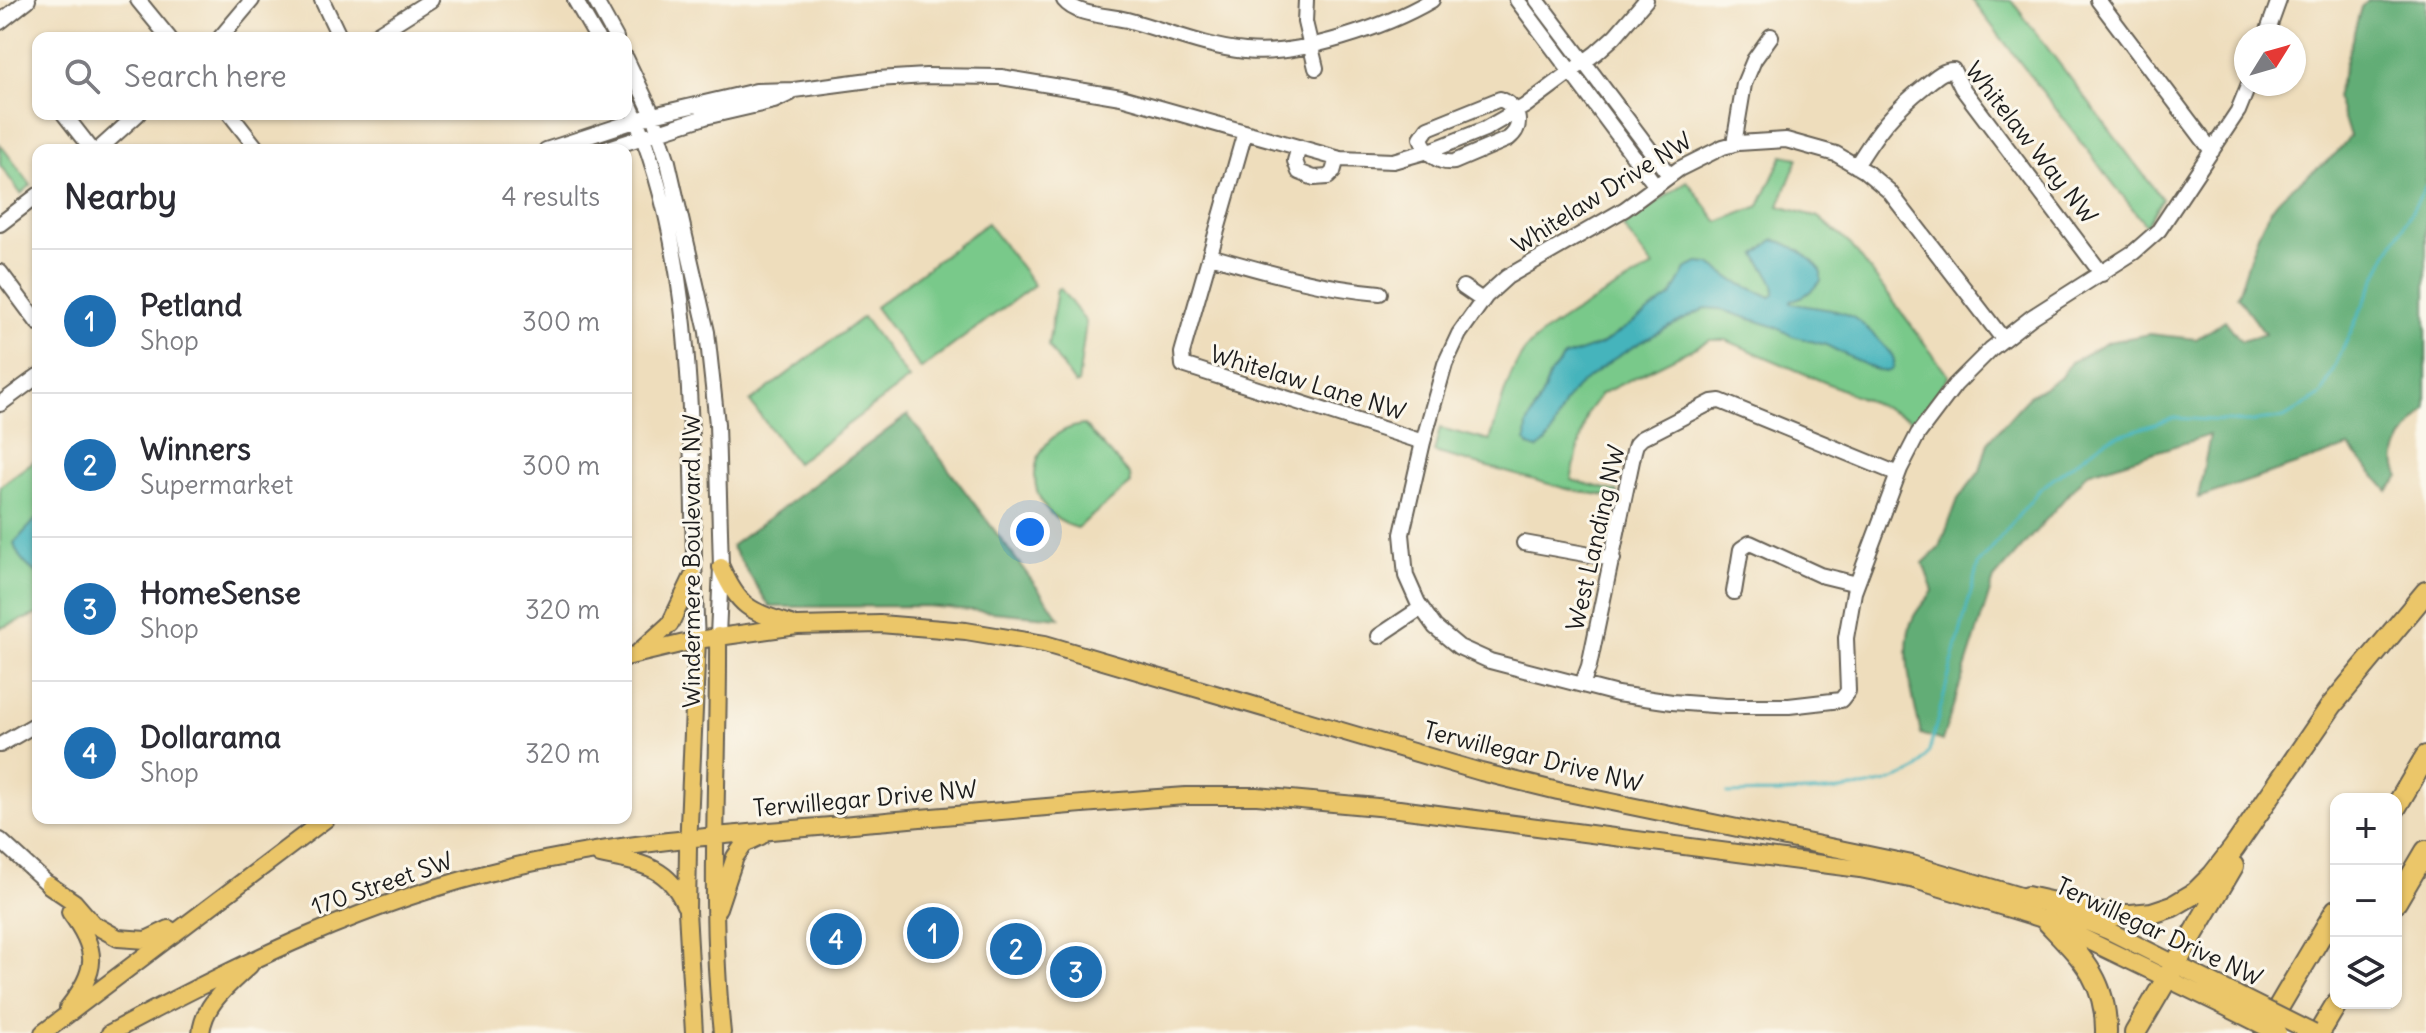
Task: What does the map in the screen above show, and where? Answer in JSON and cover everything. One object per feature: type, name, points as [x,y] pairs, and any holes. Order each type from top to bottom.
[{"type":"highway","points":[[2027,897],[2108,915],[2152,913],[2173,906],[2195,893],[2213,875],[2332,705],[2426,592]]},
{"type":"highway","points":[[2402,797],[2426,756]]},
{"type":"highway","points":[[2135,1033],[2296,759]]},
{"type":"highway","points":[[2402,892],[2426,851]]},
{"type":"highway","points":[[2046,920],[2094,975],[2107,1010],[2106,1033]]},
{"type":"highway","points":[[2264,1033],[2330,920]]},
{"type":"highway","points":[[2319,1033],[2333,1009]]},
{"type":"main road","points":[[721,567],[729,585],[755,614],[797,626]]},
{"type":"main road","points":[[632,655],[670,624],[693,576]]},
{"type":"main road","name":"Terwillegar Drive NW","points":[[697,640],[797,626],[880,624],[966,631],[1045,644],[1481,772],[1912,864],[2027,897],[2109,931],[2171,970]]},
{"type":"main road","name":"Windermere Boulevard NW","points":[[718,636],[714,836],[722,1033]]},
{"type":"main road","points":[[632,655],[697,640]]},
{"type":"main road","name":"Windermere Boulevard NW","points":[[694,1033],[687,911],[697,640]]},
{"type":"main road","name":"Terwillegar Drive NW","points":[[688,839],[1186,796],[1257,796],[1329,801],[1835,865],[1915,880],[2046,920],[2171,970],[2234,1002],[2313,1033]]},
{"type":"main road","points":[[50,1028],[319,824]]},
{"type":"main road","points":[[715,917],[735,857],[744,844],[773,831]]},
{"type":"main road","name":"170 Street SW","points":[[110,1033],[260,955],[365,911],[483,875],[587,852],[688,839]]},
{"type":"main road","points":[[587,852],[637,863],[663,873],[679,890],[687,911]]},
{"type":"main road","points":[[49,885],[74,902],[93,924],[118,938],[146,940],[197,917]]},
{"type":"main road","points":[[49,885],[84,931],[92,953],[90,973],[80,993],[50,1028]]},
{"type":"main road","points":[[201,1033],[204,1015],[214,1000],[260,955]]},
{"type":"main road","name":"Terwillegar Drive NW","points":[[2234,1002],[2278,1033]]},
{"type":"street","points":[[0,22],[28,0]]},
{"type":"street","points":[[138,0],[164,32]]},
{"type":"street","points":[[225,32],[252,0]]},
{"type":"street","points":[[322,0],[337,32]]},
{"type":"street","points":[[380,32],[431,0]]},
{"type":"street","points":[[575,0],[594,32]]},
{"type":"street","points":[[595,0],[613,32]]},
{"type":"street","points":[[1064,0],[1076,10],[1105,14],[1227,48],[1258,52],[1310,46],[1387,20],[1432,0]]},
{"type":"street","points":[[1306,0],[1305,22],[1316,68]]},
{"type":"street","points":[[1517,0],[1656,186]]},
{"type":"street","points":[[1537,0],[1669,175]]},
{"type":"street","points":[[1516,111],[1584,63],[1615,36],[1646,0]]},
{"type":"street","points":[[2098,0],[2212,151]]},
{"type":"street","points":[[2270,24],[2279,0]]},
{"type":"street","points":[[1734,144],[1744,84],[1754,60],[1771,36]]},
{"type":"street","name":"Whitelaw Way NW","points":[[1856,166],[1880,126],[1898,107],[1943,71],[1953,70],[1962,88],[2102,274]]},
{"type":"street","name":"Windermere Boulevard NW","points":[[632,71],[653,115],[652,134],[661,192],[684,305],[690,381],[697,640]]},
{"type":"street","points":[[565,144],[653,115],[756,91],[794,90],[911,77],[1001,77],[1126,98],[1337,158],[1393,161],[1428,152]]},
{"type":"street","points":[[621,144],[705,117],[774,101],[794,90]]},
{"type":"street","points":[[1734,592],[1741,549],[1750,543],[1820,575],[1857,584],[1898,474],[1918,434],[1955,385],[2003,339],[2032,317],[2144,245],[2159,230],[2238,111],[2244,96]]},
{"type":"street","points":[[1493,100],[1507,101],[1520,121],[1515,133],[1487,149],[1446,163],[1428,152],[1421,138],[1428,128],[1493,100]]},
{"type":"street","name":"Windermere Boulevard NW","points":[[632,110],[637,121],[652,134],[694,266],[707,332],[717,424],[721,567],[718,636]]},
{"type":"street","points":[[69,120],[90,144]]},
{"type":"street","points":[[102,144],[131,120]]},
{"type":"street","points":[[235,120],[253,144]]},
{"type":"street","name":"Whitelaw Lane NW","points":[[1245,132],[1182,353],[1183,365],[1423,442]]},
{"type":"street","name":"Whitelaw Drive NW","points":[[1857,584],[1846,638],[1848,691],[1841,700],[1789,706],[1672,702],[1582,685],[1490,661],[1459,647],[1435,627],[1421,608],[1406,576],[1402,548],[1407,505],[1423,442],[1445,364],[1463,327],[1482,300],[1507,277],[1587,234],[1695,160],[1734,144],[1754,140],[1803,143],[1836,154],[1889,191],[2003,339]]},
{"type":"street","points":[[1299,147],[1295,161],[1299,172],[1314,178],[1328,177],[1337,158]]},
{"type":"street","points":[[0,224],[32,200]]},
{"type":"street","points":[[1210,256],[1297,281],[1339,290],[1380,293]]},
{"type":"street","points":[[0,272],[32,315]]},
{"type":"street","points":[[1463,287],[1482,300]]},
{"type":"street","points":[[0,404],[32,380]]},
{"type":"street","name":"West Landing NW","points":[[1582,685],[1613,559],[1636,444],[1712,402],[1720,401],[1898,474]]},
{"type":"street","points":[[1524,543],[1613,559]]},
{"type":"street","points":[[1379,636],[1421,608]]},
{"type":"street","points":[[0,745],[32,726]]},
{"type":"street","points":[[0,840],[49,885]]},
{"type":"green space","points":[[1972,0],[2011,0],[2162,199],[2146,226]]},
{"type":"green space","points":[[2368,0],[2426,0],[2426,409],[2398,449],[2396,467],[2400,477],[2388,491],[2349,447],[2198,498],[2210,435],[2087,473],[1994,579],[1942,741],[1921,734],[1911,691],[1907,643],[1914,616],[1933,591],[1923,563],[1940,547],[1958,499],[1980,471],[1988,442],[2029,396],[2060,378],[2071,362],[2108,342],[2149,334],[2196,339],[2225,320],[2241,341],[2265,334],[2237,296],[2258,236],[2276,203],[2334,155],[2350,136],[2336,97],[2361,7]]},
{"type":"green space","points":[[0,144],[31,185],[21,194],[0,165]]},
{"type":"green space","points":[[1783,155],[1798,158],[1779,206],[1818,217],[1851,245],[1949,376],[1915,421],[1726,340],[1710,340],[1601,394],[1587,413],[1571,480],[1618,492],[1617,498],[1567,489],[1434,452],[1440,428],[1490,441],[1512,373],[1533,342],[1564,319],[1653,267],[1623,227],[1687,181],[1718,222],[1759,206]]},
{"type":"green space","points":[[987,223],[1034,285],[921,369],[875,307]]},
{"type":"green space","points":[[1060,288],[1086,322],[1078,384],[1048,346],[1057,289]]},
{"type":"green space","points":[[863,317],[909,379],[796,463],[750,402]]},
{"type":"green space","points":[[908,415],[1060,618],[925,606],[770,607],[731,546]]},
{"type":"green space","points":[[1084,425],[1130,475],[1131,484],[1077,528],[1058,519],[1044,506],[1037,490],[1035,473],[1039,456],[1048,442],[1063,431]]},
{"type":"green space","points":[[32,462],[32,616],[0,628],[0,486]]},
{"type":"water","points":[[1773,240],[1799,251],[1821,270],[1821,281],[1804,296],[1791,300],[1791,303],[1834,310],[1853,317],[1891,354],[1894,361],[1892,370],[1876,370],[1826,345],[1719,309],[1706,308],[1636,345],[1587,379],[1567,399],[1554,430],[1544,444],[1537,449],[1529,446],[1526,441],[1527,425],[1550,374],[1564,357],[1602,344],[1671,296],[1687,268],[1698,263],[1710,264],[1736,282],[1771,297],[1775,294],[1773,283],[1756,255]]},
{"type":"water","points":[[32,524],[32,570],[17,553],[14,543]]},
{"type":"waterway","points":[[1727,794],[1848,789],[1894,780],[1920,766],[1929,752],[1978,565],[2041,488],[2107,439],[2174,418],[2246,422],[2284,418],[2322,394],[2384,260],[2426,186]]},
{"type":"place","name":"Petland","points":[[933,933]]},
{"type":"place","name":"Dollarama","points":[[836,939]]},
{"type":"place","name":"Winners","points":[[1016,949]]},
{"type":"place","name":"HomeSense","points":[[1076,972]]}]
